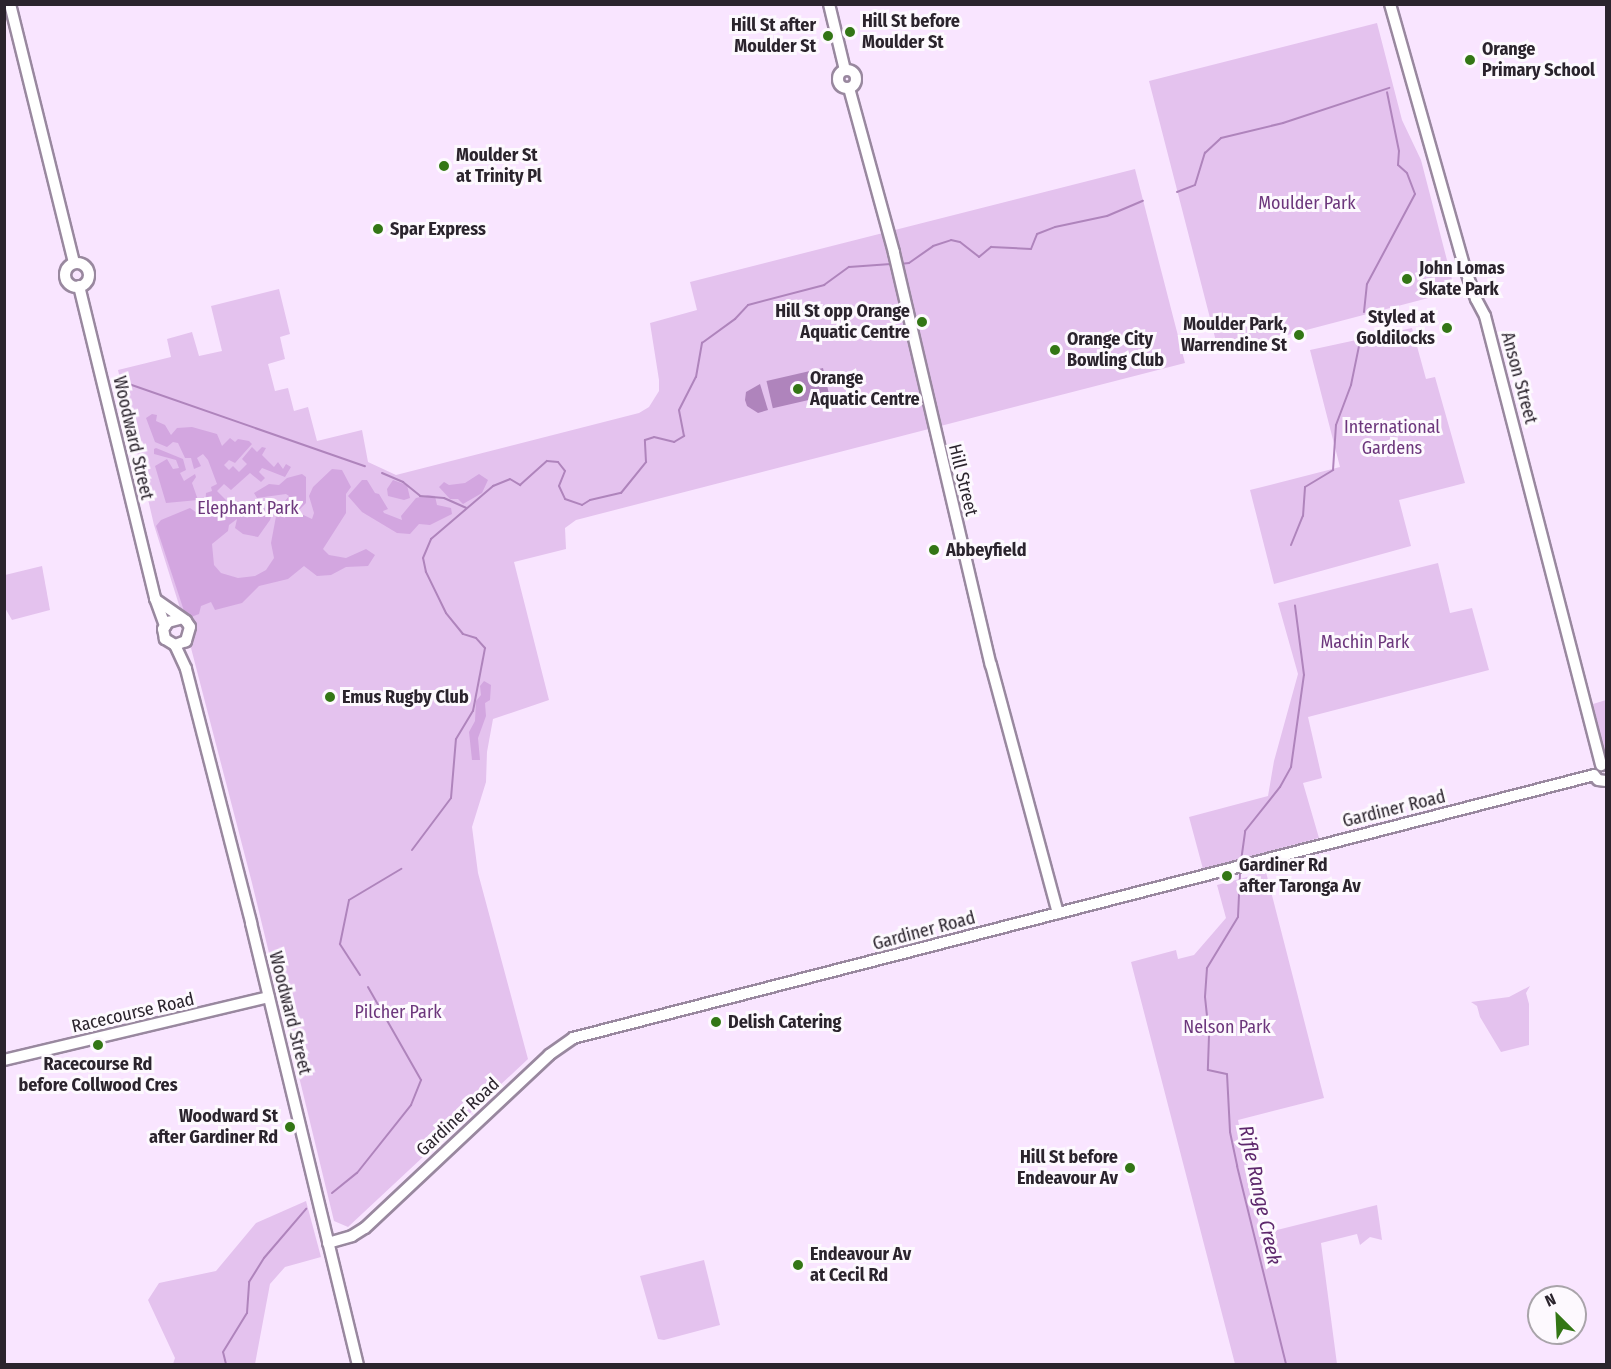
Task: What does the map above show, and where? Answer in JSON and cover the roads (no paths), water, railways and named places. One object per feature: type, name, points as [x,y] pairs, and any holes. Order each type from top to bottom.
[{"type":"street","points":[[10,4],[74,263]]},
{"type":"street","name":"Hill Street","points":[[829,4],[845,70],[853,72],[856,77],[854,85],[849,88],[895,259],[991,665],[1058,913]]},
{"type":"street","name":"Anson Street","points":[[1390,4],[1464,266],[1485,316],[1604,765]]},
{"type":"street","points":[[74,263],[81,264],[88,272],[88,279],[79,286],[72,285],[66,277],[66,270],[74,263]]},
{"type":"street","name":"Woodward Street","points":[[79,286],[155,598],[165,626]]},
{"type":"street","points":[[155,598],[190,627],[186,641],[175,645],[165,639],[165,626],[172,619],[179,619]]},
{"type":"street","name":"Woodward Street","points":[[186,641],[186,669]]},
{"type":"street","name":"Woodward Street","points":[[175,645],[186,669],[358,1365]]},
{"type":"street","points":[[1604,765],[1596,768],[1594,775],[1606,782]]},
{"type":"street","name":"Gardiner Road","points":[[328,1243],[352,1236],[365,1228],[549,1055],[573,1038],[1594,775]]},
{"type":"street","name":"Racecourse Road","points":[[4,1060],[269,998]]},
{"type":"waterway","points":[[1177,192],[1195,185],[1205,153],[1221,138],[1283,123],[1389,88]]},
{"type":"waterway","name":"Rifle Range Creek","points":[[1364,312],[1367,284],[1415,194],[1407,173],[1398,165],[1399,151],[1387,92]]},
{"type":"waterway","points":[[900,264],[909,263],[933,246],[951,240],[960,242],[979,257],[991,247],[1031,249],[1037,234],[1055,227],[1107,216],[1143,201]]},
{"type":"waterway","points":[[412,850],[451,798],[456,739],[473,711],[485,648],[476,638],[463,634],[446,613],[426,572],[423,558],[431,539],[493,486],[510,479],[520,485],[547,461],[558,462],[565,471],[559,486],[565,499],[582,505],[590,500],[621,493],[646,462],[645,440],[654,437],[674,442],[684,436],[679,410],[696,377],[702,343],[735,319],[748,305],[824,285],[849,267],[891,264]]},
{"type":"waterway","name":"Rifle Range Creek","points":[[1291,545],[1303,516],[1305,487],[1333,470],[1336,425],[1351,385],[1360,341]]},
{"type":"waterway","points":[[126,383],[365,466]]},
{"type":"waterway","points":[[382,473],[403,482],[420,496],[444,498],[466,508]]},
{"type":"waterway","name":"Rifle Range Creek","points":[[1241,861],[1245,831],[1280,787],[1291,767],[1304,675],[1295,606]]},
{"type":"waterway","points":[[360,975],[340,944],[349,900],[401,869]]},
{"type":"waterway","name":"Rifle Range Creek","points":[[1240,874],[1238,917],[1207,968],[1205,997],[1209,1036],[1208,1070],[1227,1074],[1230,1132],[1286,1364]]},
{"type":"waterway","points":[[332,1193],[357,1173],[411,1105],[421,1080],[368,987]]},
{"type":"waterway","points":[[226,1364],[223,1352],[247,1313],[249,1282],[264,1258],[306,1209]]},
{"type":"place","name":"Hill St before Moulder St","points":[[850,32]]},
{"type":"place","name":"Hill St after Moulder St","points":[[828,36]]},
{"type":"place","name":"Orange Primary School","points":[[1470,60]]},
{"type":"place","name":"Moulder St at Trinity Pl","points":[[444,166]]},
{"type":"place","name":"Spar Express","points":[[378,229]]},
{"type":"place","name":"John Lomas Skate Park","points":[[1407,279]]},
{"type":"place","name":"Hill St opp Orange Aquatic Centre","points":[[922,322]]},
{"type":"place","name":"Styled at Goldilocks","points":[[1447,328]]},
{"type":"place","name":"Moulder Park, Warrendine St","points":[[1299,335]]},
{"type":"place","name":"Orange City Bowling Club","points":[[1055,350]]},
{"type":"place","name":"Orange Aquatic Centre","points":[[798,389]]},
{"type":"place","name":"Abbeyfield","points":[[934,550]]},
{"type":"place","name":"Emus Rugby Club","points":[[330,697]]},
{"type":"place","name":"Gardiner Rd after Taronga Av","points":[[1227,876]]},
{"type":"place","name":"Delish Catering","points":[[716,1022]]},
{"type":"place","name":"Racecourse Rd before Collwood Cres","points":[[98,1045]]},
{"type":"place","name":"Woodward St after Gardiner Rd","points":[[290,1127]]},
{"type":"place","name":"Hill St before Endeavour Av","points":[[1130,1168]]},
{"type":"place","name":"Endeavour Av at Cecil Rd","points":[[798,1265]]},
{"type":"park label","name":"Moulder Park","points":[[1307,203]]},
{"type":"park label","name":"International Gardens","points":[[1392,438]]},
{"type":"park label","name":"Elephant Park","points":[[248,508]]},
{"type":"park label","name":"Machin Park","points":[[1365,642]]},
{"type":"park label","name":"Pilcher Park","points":[[398,1012]]},
{"type":"park label","name":"Nelson Park","points":[[1227,1027]]}]
